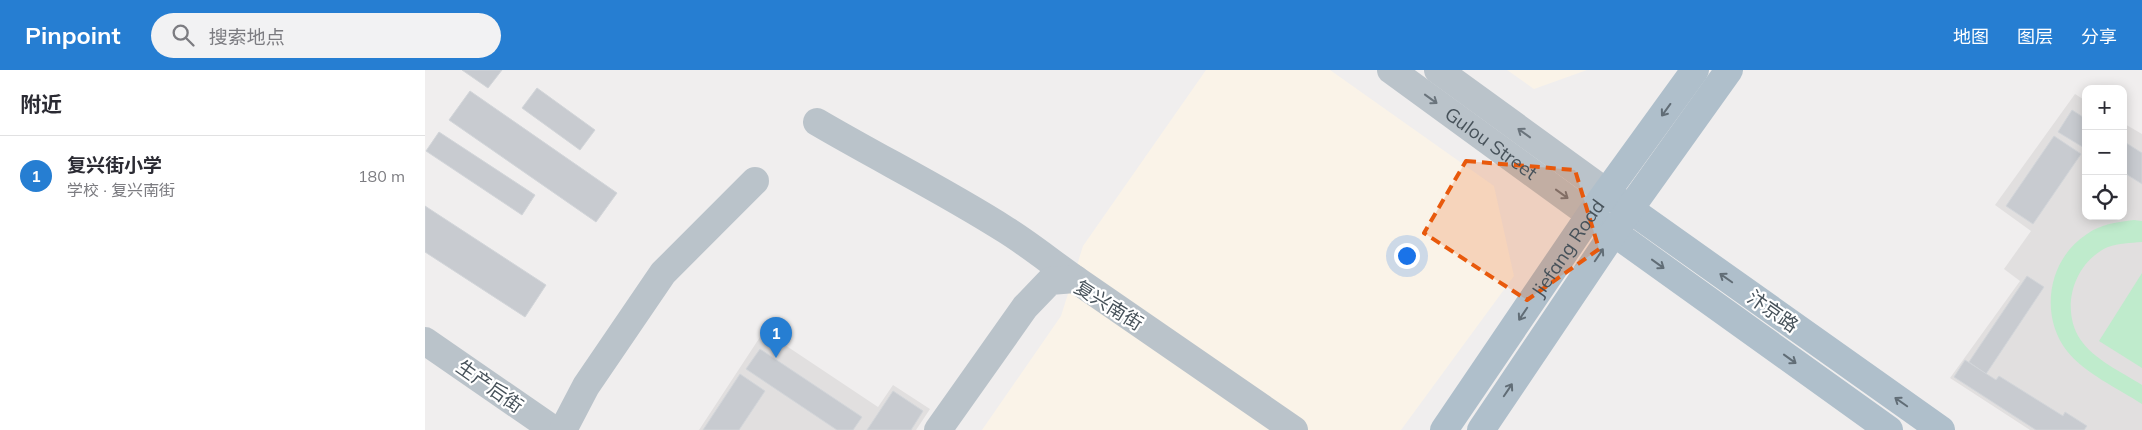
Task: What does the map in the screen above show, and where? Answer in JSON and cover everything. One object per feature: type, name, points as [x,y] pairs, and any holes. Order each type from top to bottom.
[{"type":"main road","name":"Jiefang Road","points":[[1444,430],[1606,192],[1695,70]]},
{"type":"main road","name":"Jiefang Road","points":[[1481,430],[1629,210],[1729,70]]},
{"type":"main road","name":"汴京路","points":[[1606,192],[1941,430]]},
{"type":"main road","name":"汴京路","points":[[1590,215],[1889,430]]},
{"type":"street","name":"Gulou Street","points":[[1391,70],[1590,215]]},
{"type":"street","name":"Gulou Street","points":[[1438,70],[1606,192]]},
{"type":"street","points":[[817,122],[868,153],[935,188],[1008,231],[1075,279]]},
{"type":"street","points":[[563,430],[586,386],[663,273],[755,181]]},
{"type":"street","name":"复兴南街","points":[[938,430],[1025,307],[1050,280],[1075,279],[1294,430]]},
{"type":"street","name":"生产后街","points":[[425,342],[554,430]]},
{"type":"highlighted area","points":[[1466,161],[1575,170],[1599,249],[1527,300],[1424,233]]},
{"type":"shaded area","points":[[1206,70],[1330,70],[1494,186],[1514,276],[1401,430],[982,430],[1061,316],[1083,246]]},
{"type":"shaded area","points":[[1507,70],[1587,70],[1534,89]]},
{"type":"shaded area","points":[[2075,94],[2082,98],[2082,220],[2127,220],[2127,125],[2142,134],[2142,430],[2030,430],[1950,378],[2020,281],[2004,269],[2031,231],[1995,205]]},
{"type":"shaded area","points":[[764,331],[878,407],[893,385],[930,409],[916,430],[699,430]]},
{"type":"green space","points":[[2134,220],[2142,221],[2142,242],[2108,247],[2086,263],[2074,287],[2071,300],[2071,314],[2074,327],[2080,339],[2093,353],[2142,385],[2142,404],[2102,380],[2074,359],[2058,337],[2051,305],[2052,288],[2056,273],[2063,258],[2074,245],[2098,228]]},
{"type":"green space","points":[[2142,273],[2142,368],[2099,341]]},
{"type":"building","points":[[462,70],[502,70],[488,88]]},
{"type":"building","points":[[537,88],[595,130],[580,150],[522,108]]},
{"type":"building","points":[[470,91],[617,193],[596,222],[449,120]]},
{"type":"building","points":[[2072,110],[2082,116],[2082,147],[2058,132]]},
{"type":"building","points":[[439,132],[535,195],[522,215],[426,151]]},
{"type":"building","points":[[2054,136],[2081,154],[2033,224],[2006,206]]},
{"type":"building","points":[[2127,144],[2142,153],[2142,184],[2127,175]]},
{"type":"building","points":[[425,206],[546,285],[525,317],[425,252]]},
{"type":"building","points":[[2027,276],[2044,287],[1986,374],[1969,362]]},
{"type":"building","points":[[760,349],[862,417],[853,430],[837,430],[746,369]]},
{"type":"building","points":[[1965,360],[1996,380],[1999,376],[2063,416],[2065,412],[2087,426],[2084,430],[2036,430],[1954,377]]},
{"type":"building","points":[[740,374],[765,391],[739,430],[703,430]]},
{"type":"building","points":[[893,391],[923,411],[911,430],[867,430]]},
{"type":"place","name":"复兴街小学","points":[[776,358]]}]
